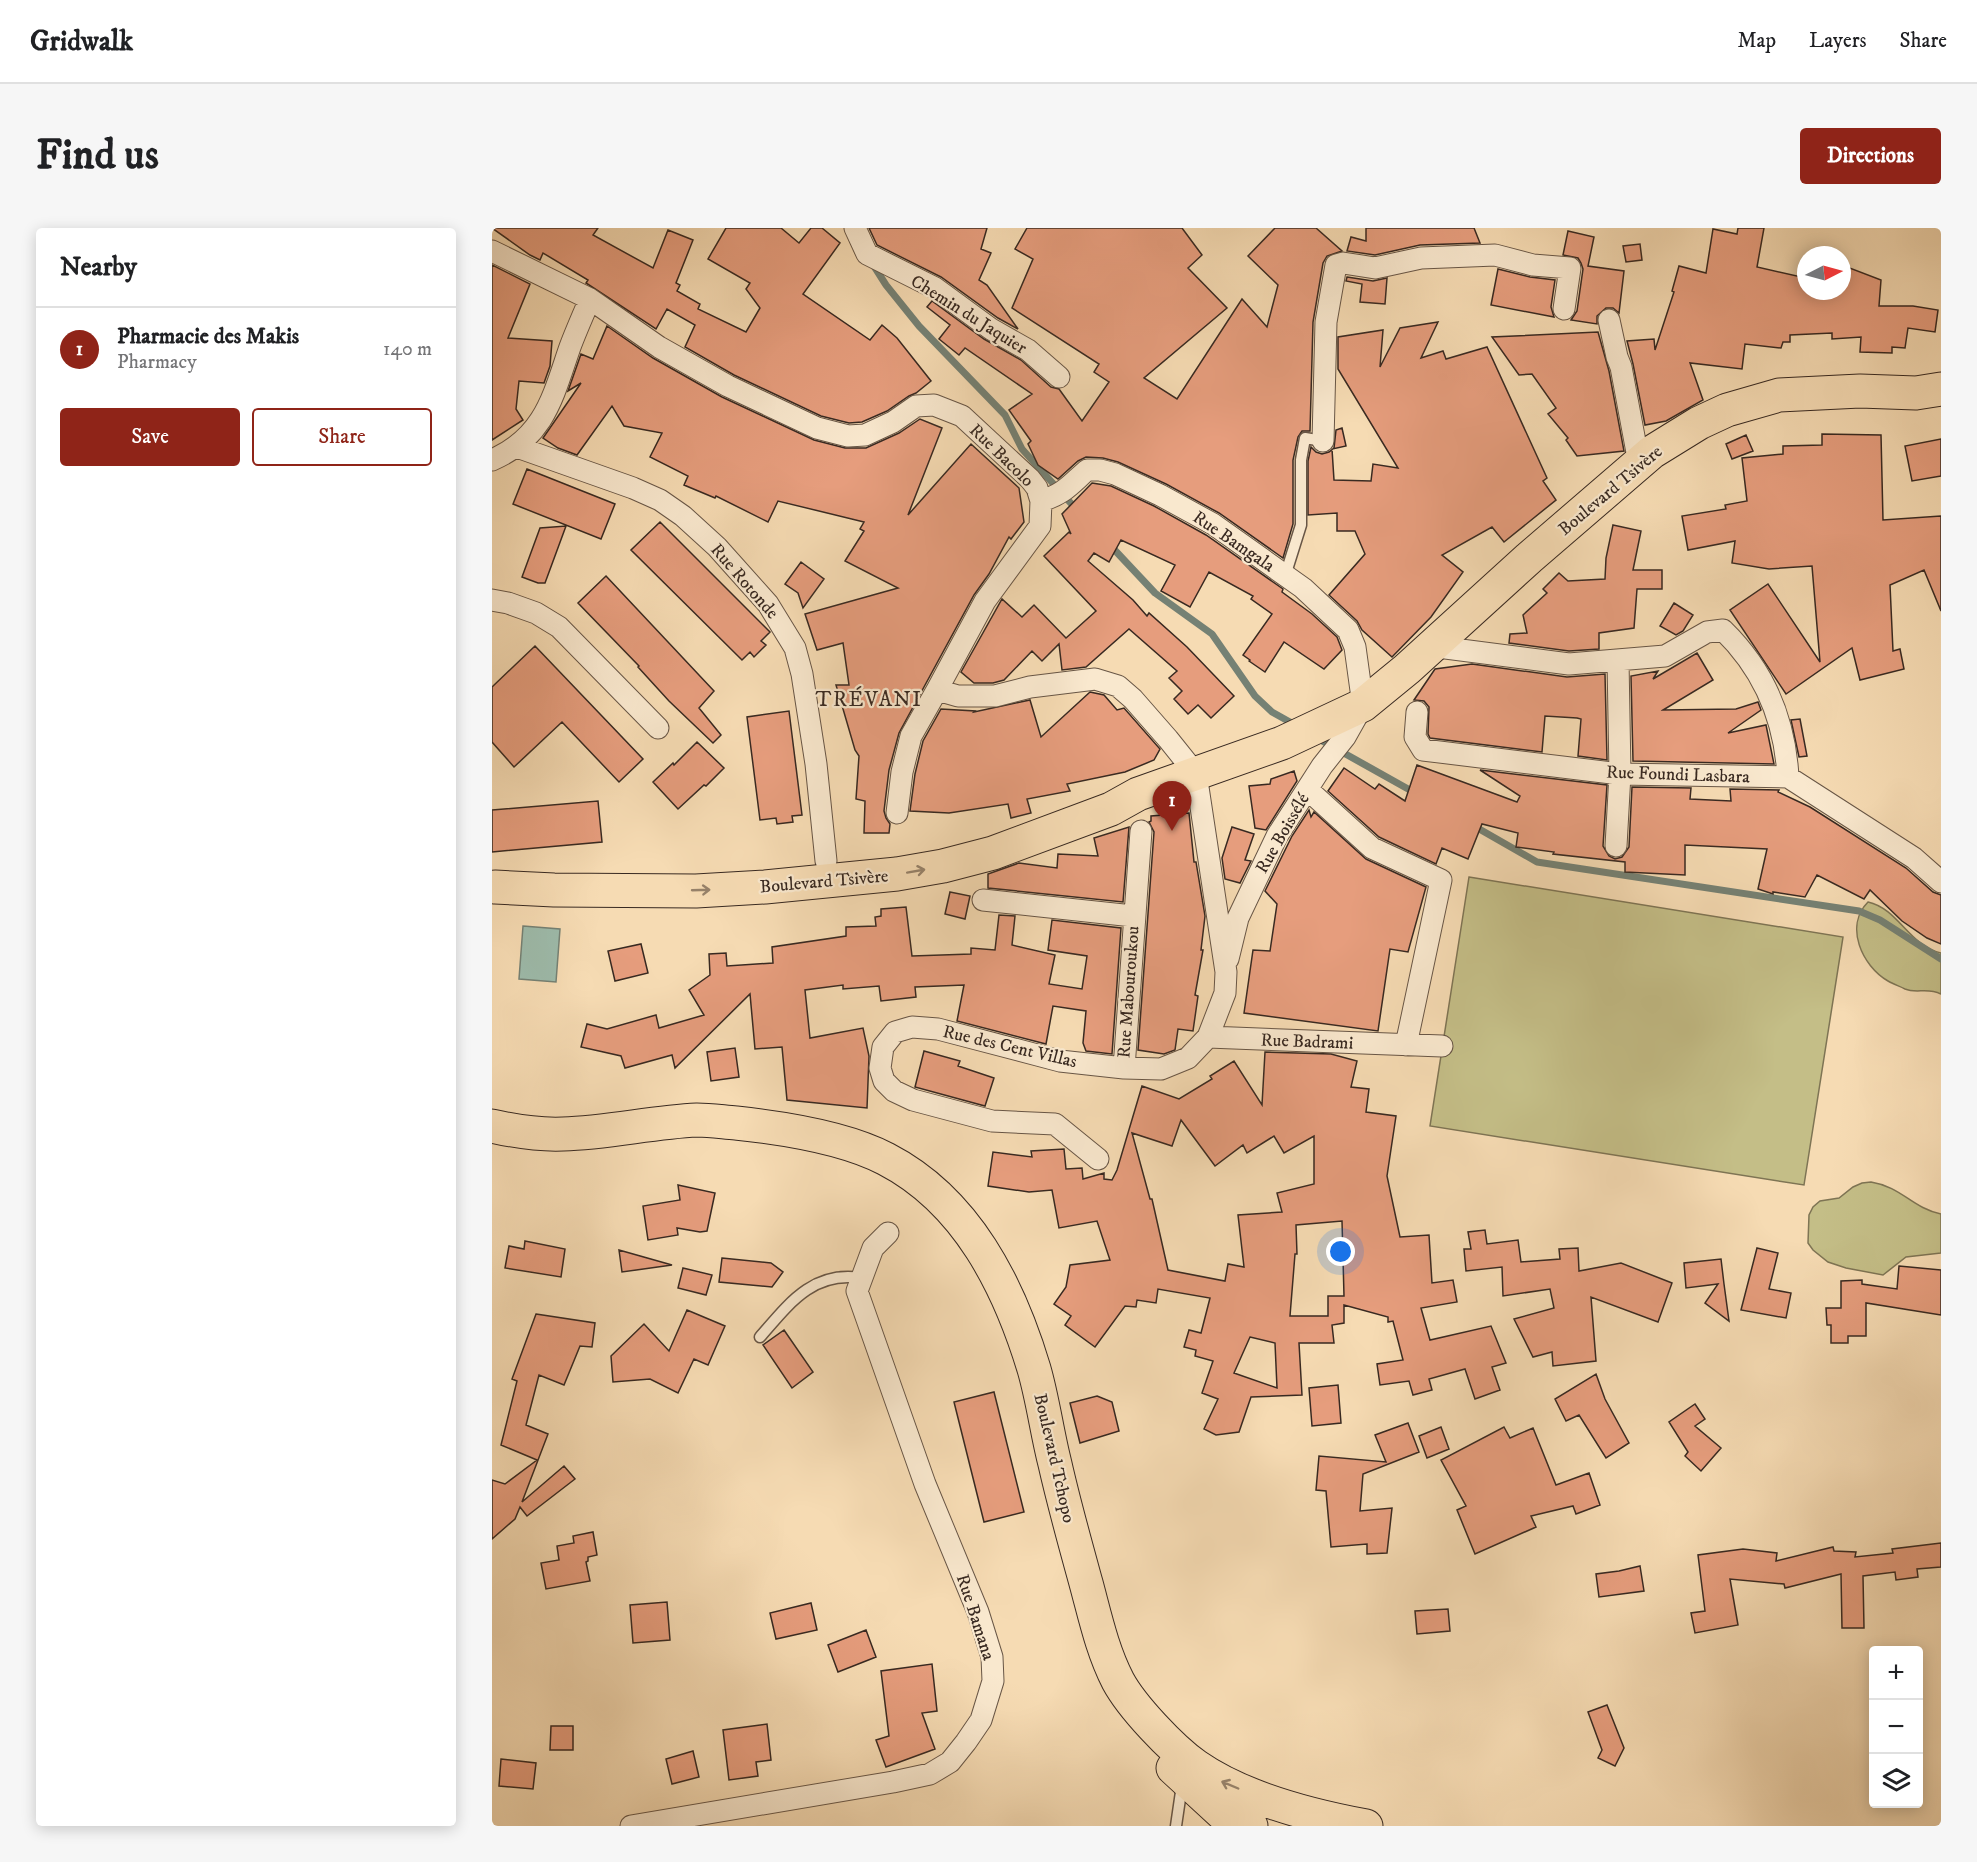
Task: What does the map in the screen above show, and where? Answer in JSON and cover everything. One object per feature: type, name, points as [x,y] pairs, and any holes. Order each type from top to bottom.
[{"type":"main road","name":"Boulevard Tsivère","points":[[494,888],[696,891],[746,888],[861,879],[943,866],[993,853],[1111,809],[1138,794],[1348,720],[1639,463],[1652,452],[1698,423],[1726,410],[1779,395],[1860,391],[1916,393],[1941,389]]},
{"type":"main road","name":"Boulevard Tsivère","points":[[494,888],[592,874],[826,861],[896,851],[963,839],[1107,797],[1138,794]]},
{"type":"main road","points":[[746,888],[775,878],[817,874],[826,861],[861,879]]},
{"type":"main road","name":"Boulevard Tchopo","points":[[492,1126],[524,1132],[562,1134],[699,1120],[770,1127],[822,1137],[886,1158],[923,1183],[961,1217],[989,1260],[1016,1315],[1035,1372],[1055,1466],[1101,1640],[1119,1682],[1135,1705],[1195,1766],[1262,1798],[1326,1822],[1366,1826]]},
{"type":"main road","name":"Boulevard Tchopo","points":[[1135,1705],[1158,1753],[1231,1820]]},
{"type":"main road","points":[[1231,1820],[1242,1811],[1275,1826]]},
{"type":"street","name":"Chemin du Jaquier","points":[[855,228],[867,254],[935,288],[991,329],[1028,350],[1059,377]]},
{"type":"street","name":"Rue Bacolo","points":[[492,251],[590,299],[659,347],[728,386],[817,428],[848,436],[865,435],[893,422],[916,406],[934,405],[947,409],[962,416],[1037,488],[1041,501],[1040,526],[985,601],[911,736],[902,772],[897,813]]},
{"type":"street","points":[[1323,441],[1326,322],[1336,265],[1343,263],[1375,268],[1421,258],[1495,255],[1533,265],[1570,268],[1564,309]]},
{"type":"street","points":[[492,460],[517,447],[536,427],[549,407],[590,299]]},
{"type":"street","points":[[1610,320],[1639,463]]},
{"type":"street","name":"Rue Rotonde","points":[[517,447],[633,488],[660,500],[683,516],[717,547],[768,604],[795,648],[802,674],[816,764],[826,861]]},
{"type":"street","name":"Rue Bamgala","points":[[1041,501],[1056,497],[1088,470],[1115,474],[1213,524],[1303,588],[1348,630],[1355,647],[1348,720]]},
{"type":"street","points":[[492,600],[536,613],[559,627],[658,728]]},
{"type":"street","points":[[1430,646],[1569,664],[1665,656],[1707,632],[1724,630],[1745,654],[1768,693],[1780,722],[1787,757],[1788,777],[1914,858],[1941,882]]},
{"type":"street","points":[[1616,846],[1620,774],[1618,660]]},
{"type":"street","points":[[937,690],[958,696],[995,696],[1030,687],[1095,679],[1118,686],[1161,731],[1196,774]]},
{"type":"street","name":"Rue Foundi Lasbara","points":[[1417,712],[1415,737],[1423,750],[1620,774],[1788,777]]},
{"type":"street","name":"Rue Boissélé","points":[[1226,972],[1238,918],[1254,882],[1277,836],[1308,789],[1348,720]]},
{"type":"street","name":"Rue des Cent Villas","points":[[1098,1160],[1055,1124],[992,1122],[913,1100],[894,1091],[884,1080],[880,1068],[883,1047],[895,1032],[912,1027],[938,1029],[1060,1061],[1124,1068],[1161,1069],[1188,1058],[1208,1037],[1225,993],[1226,972],[1196,774]]},
{"type":"street","points":[[1308,789],[1372,848],[1441,880],[1406,1045]]},
{"type":"street","name":"Rue Mabouroukou","points":[[1124,1068],[1133,916],[1141,831]]},
{"type":"street","name":"Rue Mabouroukou","points":[[983,900],[1133,916]]},
{"type":"street","name":"Rue Badrami","points":[[1208,1037],[1442,1046]]},
{"type":"street","name":"Rue Bamana","points":[[631,1826],[930,1774],[950,1762],[981,1720],[993,1681],[992,1657],[978,1612],[925,1484],[857,1291],[873,1248],[888,1233]]},
{"type":"lane","points":[[1286,576],[1301,525],[1301,460],[1305,438],[1323,441]]},
{"type":"lane","points":[[759,1337],[796,1296],[825,1279],[845,1275],[860,1278]]},
{"type":"lane","points":[[1176,1826],[1183,1778]]},
{"type":"shaded area","points":[[1469,877],[1843,937],[1804,1185],[1430,1126]]},
{"type":"shaded area","points":[[1868,902],[1888,912],[1920,943],[1941,953],[1941,994],[1905,989],[1888,981],[1871,966],[1859,945],[1857,934],[1857,922]]},
{"type":"shaded area","points":[[523,926],[560,929],[556,982],[519,979]]},
{"type":"shaded area","points":[[1871,1182],[1891,1188],[1922,1207],[1941,1214],[1941,1253],[1906,1257],[1883,1275],[1828,1262],[1813,1250],[1808,1243],[1809,1215],[1813,1207],[1820,1201],[1839,1198],[1853,1187]]},
{"type":"building","points":[[492,228],[598,228],[593,235],[653,268],[668,230],[693,240],[676,283],[680,285],[677,291],[700,304],[698,309],[746,332],[760,308],[746,289],[750,283],[708,259],[726,228],[781,228],[799,243],[811,228],[822,228],[840,243],[803,294],[870,340],[882,325],[897,338],[931,381],[887,411],[862,422],[849,423],[821,416],[734,375],[685,347],[695,325],[667,309],[656,329],[586,283],[588,280],[543,253],[540,260],[530,255]]},
{"type":"building","points":[[869,228],[987,228],[981,249],[991,253],[979,280],[987,285],[1018,329],[998,318],[941,277],[877,245]]},
{"type":"building","points":[[1027,228],[1182,228],[1202,255],[1188,268],[1227,308],[1144,378],[1177,399],[1242,299],[1267,327],[1278,285],[1248,256],[1275,228],[1316,228],[1342,251],[1327,256],[1323,263],[1313,322],[1310,431],[1302,431],[1298,437],[1293,460],[1293,524],[1283,558],[1219,513],[1166,484],[1118,462],[1086,457],[1058,479],[1038,465],[1028,444],[1031,441],[1009,410],[1032,394],[965,348],[959,355],[939,339],[950,325],[927,307],[932,301],[984,339],[1021,360],[1051,387],[1059,389],[1082,421],[1109,382],[1094,372],[1099,364],[1012,308],[1033,259],[1015,249]]},
{"type":"building","points":[[1366,228],[1474,228],[1480,243],[1420,245],[1375,255],[1347,251],[1351,237],[1366,241]]},
{"type":"building","points":[[1738,228],[1764,228],[1757,267],[1797,276],[1797,300],[1851,300],[1851,268],[1881,280],[1879,306],[1913,306],[1938,310],[1935,332],[1908,328],[1905,348],[1892,347],[1892,353],[1860,352],[1861,337],[1832,339],[1832,333],[1790,335],[1790,342],[1783,342],[1781,348],[1745,344],[1742,369],[1690,363],[1703,400],[1666,421],[1645,425],[1627,341],[1654,339],[1655,350],[1674,292],[1672,291],[1679,266],[1706,273],[1713,229],[1737,234]]},
{"type":"building","points":[[1568,231],[1594,237],[1588,266],[1624,271],[1619,313],[1613,308],[1606,308],[1597,316],[1597,324],[1571,320],[1577,311],[1583,269],[1578,258],[1563,255]]},
{"type":"building","points":[[1640,244],[1642,260],[1626,262],[1623,246]]},
{"type":"building","points":[[492,265],[530,284],[508,338],[552,341],[550,366],[544,383],[519,381],[516,409],[523,420],[492,440]]},
{"type":"building","points":[[1498,269],[1555,280],[1551,307],[1554,317],[1491,305]]},
{"type":"building","points":[[1347,277],[1373,281],[1387,278],[1385,304],[1360,302],[1362,284],[1346,281]]},
{"type":"building","points":[[1438,322],[1421,358],[1443,351],[1446,359],[1487,347],[1547,478],[1543,481],[1556,500],[1504,542],[1492,527],[1442,555],[1463,572],[1431,617],[1392,657],[1329,595],[1365,554],[1355,531],[1337,531],[1337,513],[1308,515],[1308,461],[1311,447],[1322,454],[1332,450],[1334,480],[1371,481],[1373,464],[1398,468],[1338,369],[1338,337],[1383,330],[1380,367],[1400,328]]},
{"type":"building","points":[[607,326],[653,358],[722,397],[814,440],[845,448],[866,448],[899,433],[920,419],[942,428],[908,515],[971,444],[1019,488],[1024,522],[1011,539],[1009,537],[989,574],[974,595],[899,733],[889,770],[884,811],[890,824],[889,833],[864,833],[865,801],[856,799],[859,756],[855,750],[836,685],[849,685],[843,643],[817,650],[805,614],[898,588],[845,561],[864,531],[860,529],[864,522],[778,501],[768,522],[716,496],[715,498],[684,485],[688,476],[650,457],[662,433],[624,426],[612,406],[577,455],[558,448],[543,438],[581,383],[568,391],[581,354],[593,359]]},
{"type":"building","points":[[1598,332],[1609,371],[1624,451],[1577,456],[1566,440],[1568,438],[1548,414],[1556,408],[1532,374],[1519,375],[1492,337]]},
{"type":"building","points":[[1342,428],[1346,446],[1333,449],[1336,430]]},
{"type":"building","points":[[1822,434],[1881,435],[1883,520],[1941,516],[1941,611],[1924,570],[1890,585],[1893,651],[1900,649],[1904,669],[1860,680],[1852,648],[1786,694],[1730,610],[1768,584],[1820,662],[1812,566],[1769,569],[1732,563],[1735,541],[1688,550],[1682,516],[1726,509],[1725,505],[1747,501],[1742,458],[1783,454],[1783,446],[1822,445]]},
{"type":"building","points":[[1746,435],[1753,451],[1732,459],[1726,444]]},
{"type":"building","points":[[1941,439],[1941,476],[1912,481],[1905,446]]},
{"type":"building","points":[[527,469],[615,504],[601,539],[513,504]]},
{"type":"building","points":[[1092,483],[1111,486],[1154,506],[1206,535],[1283,589],[1282,592],[1312,614],[1337,637],[1342,650],[1324,669],[1284,642],[1265,672],[1243,655],[1272,614],[1251,599],[1253,596],[1209,572],[1190,607],[1161,591],[1175,565],[1121,540],[1109,562],[1094,553],[1088,561],[1133,600],[1147,616],[1149,613],[1187,647],[1234,696],[1211,718],[1198,705],[1188,714],[1174,699],[1182,691],[1169,678],[1177,671],[1129,629],[1086,667],[1062,670],[1059,644],[1042,661],[1032,651],[1004,680],[993,683],[974,683],[961,672],[1002,599],[1022,617],[1034,605],[1066,638],[1096,611],[1044,556],[1069,532],[1071,534],[1062,514]]},
{"type":"building","points":[[660,522],[770,632],[761,641],[766,645],[754,657],[750,652],[742,660],[631,550]]},
{"type":"building","points":[[1613,525],[1641,531],[1633,570],[1662,570],[1662,589],[1637,589],[1634,628],[1599,633],[1599,649],[1569,651],[1509,643],[1510,634],[1527,633],[1523,615],[1547,593],[1543,589],[1559,573],[1568,581],[1605,579],[1606,558]]},
{"type":"building","points":[[566,526],[545,583],[522,577],[540,528]]},
{"type":"building","points":[[801,562],[824,579],[803,608],[798,593],[785,584]]},
{"type":"building","points":[[606,576],[714,691],[699,708],[721,735],[713,743],[669,701],[639,666],[578,603]]},
{"type":"building","points":[[1674,603],[1693,615],[1683,631],[1676,635],[1660,626]]},
{"type":"building","points":[[535,646],[643,759],[619,782],[562,722],[514,767],[492,742],[492,687]]},
{"type":"building","points":[[1697,653],[1713,680],[1663,710],[1736,709],[1758,702],[1761,710],[1728,733],[1766,725],[1774,764],[1633,761],[1631,676],[1658,671],[1653,679]]},
{"type":"building","points":[[1472,664],[1567,677],[1605,674],[1607,760],[1578,756],[1581,719],[1577,718],[1545,716],[1542,752],[1430,738],[1428,734],[1429,707],[1424,701],[1414,700],[1435,669]]},
{"type":"building","points":[[1090,692],[1104,695],[1117,710],[1124,708],[1160,749],[1154,760],[1125,772],[1067,784],[1070,791],[1027,799],[1031,813],[1011,818],[1008,804],[949,813],[910,811],[915,774],[923,741],[941,709],[974,712],[1030,700],[1041,737]]},
{"type":"building","points":[[789,711],[802,815],[792,816],[793,822],[777,824],[776,818],[760,820],[747,717]]},
{"type":"building","points":[[1800,719],[1807,756],[1799,757],[1791,720]]},
{"type":"building","points":[[697,742],[724,768],[678,809],[653,782]]},
{"type":"building","points":[[1417,765],[1517,802],[1520,796],[1480,770],[1607,785],[1603,846],[1609,856],[1615,859],[1622,857],[1629,847],[1632,787],[1691,788],[1690,799],[1731,801],[1730,789],[1779,790],[1778,792],[1810,807],[1906,868],[1933,892],[1941,895],[1941,944],[1927,938],[1902,921],[1870,890],[1864,899],[1817,875],[1805,897],[1773,892],[1773,894],[1758,889],[1767,849],[1685,845],[1685,875],[1625,872],[1625,862],[1553,854],[1554,852],[1516,847],[1518,833],[1482,824],[1468,859],[1442,848],[1436,864],[1379,837],[1328,791],[1344,768],[1375,789],[1379,784],[1405,801]]},
{"type":"building","points":[[1294,771],[1297,781],[1266,830],[1255,828],[1249,786],[1270,784],[1271,779]]},
{"type":"building","points":[[598,801],[602,842],[492,852],[492,810]]},
{"type":"building","points":[[1309,810],[1311,817],[1314,812],[1366,859],[1426,887],[1408,952],[1390,949],[1378,1031],[1244,1013],[1253,950],[1270,951],[1277,904],[1265,891],[1292,836]]},
{"type":"building","points":[[1189,813],[1194,862],[1196,862],[1205,916],[1193,1031],[1178,1029],[1175,1050],[1164,1054],[1138,1050],[1154,832],[1149,822],[1151,816]]},
{"type":"building","points":[[1129,827],[1123,902],[988,888],[988,874],[1019,863],[1057,868],[1058,854],[1098,856],[1094,838]]},
{"type":"building","points":[[1232,827],[1254,834],[1245,860],[1251,861],[1240,883],[1225,879],[1222,858]]},
{"type":"building","points":[[950,892],[970,896],[965,919],[945,914]]},
{"type":"building","points":[[906,907],[912,956],[971,954],[971,948],[995,950],[999,915],[1015,916],[1012,945],[1055,955],[1049,984],[1082,989],[1087,956],[1048,950],[1052,920],[1121,928],[1112,1054],[1086,1051],[1083,1043],[1086,1011],[1053,1006],[1046,1044],[957,1021],[964,985],[915,987],[916,997],[881,1001],[879,986],[843,989],[843,985],[805,990],[810,1038],[863,1028],[869,1056],[867,1108],[787,1100],[782,1047],[755,1049],[750,994],[675,1068],[672,1055],[625,1068],[621,1056],[581,1047],[587,1024],[607,1029],[656,1015],[659,1028],[704,1015],[689,990],[710,975],[709,954],[726,953],[727,966],[773,963],[772,947],[846,936],[846,927],[876,926],[875,917],[881,916],[881,909]]},
{"type":"building","points":[[641,944],[648,973],[615,981],[608,951]]},
{"type":"building","points":[[735,1048],[739,1077],[711,1081],[707,1052]]},
{"type":"building","points":[[924,1051],[960,1061],[958,1066],[994,1078],[985,1106],[915,1087]]},
{"type":"building","points":[[1265,1052],[1331,1054],[1357,1061],[1351,1087],[1369,1089],[1366,1112],[1396,1116],[1387,1176],[1400,1237],[1429,1235],[1432,1283],[1453,1280],[1457,1302],[1421,1308],[1430,1340],[1491,1326],[1506,1363],[1492,1367],[1500,1390],[1475,1399],[1465,1369],[1429,1379],[1432,1390],[1413,1395],[1409,1381],[1380,1385],[1377,1364],[1403,1360],[1393,1321],[1388,1322],[1388,1317],[1344,1305],[1344,1323],[1332,1325],[1334,1343],[1299,1343],[1302,1395],[1251,1397],[1239,1432],[1216,1435],[1204,1429],[1218,1399],[1202,1393],[1213,1361],[1195,1356],[1196,1350],[1184,1347],[1189,1330],[1201,1333],[1210,1298],[1158,1289],[1156,1303],[1137,1300],[1136,1307],[1125,1306],[1095,1347],[1065,1325],[1071,1316],[1054,1304],[1066,1287],[1070,1265],[1110,1260],[1097,1221],[1059,1228],[1052,1190],[1029,1192],[988,1186],[993,1152],[1032,1157],[1031,1151],[1064,1149],[1066,1169],[1082,1168],[1083,1179],[1104,1173],[1104,1179],[1112,1180],[1142,1086],[1179,1099],[1212,1079],[1210,1076],[1234,1061],[1262,1105]],"holes":[[[1181,1120],[1215,1166],[1243,1145],[1247,1153],[1274,1136],[1284,1153],[1314,1136],[1314,1184],[1277,1193],[1282,1212],[1238,1215],[1244,1267],[1228,1264],[1225,1281],[1168,1270],[1152,1199],[1150,1199],[1132,1133],[1172,1146]],[[1342,1221],[1344,1296],[1328,1296],[1328,1316],[1290,1316],[1295,1254],[1297,1254],[1296,1225]],[[1250,1337],[1275,1343],[1277,1388],[1234,1373]]]},
{"type":"building","points":[[678,1185],[715,1193],[707,1231],[677,1228],[678,1235],[648,1240],[643,1206],[680,1200]]},
{"type":"building","points":[[1485,1230],[1487,1244],[1518,1240],[1521,1262],[1560,1259],[1559,1249],[1578,1248],[1579,1271],[1621,1263],[1672,1283],[1658,1322],[1591,1297],[1596,1361],[1553,1366],[1552,1352],[1533,1357],[1514,1319],[1554,1308],[1550,1289],[1503,1296],[1502,1267],[1466,1271],[1464,1249],[1471,1249],[1468,1232]]},
{"type":"building","points":[[525,1241],[565,1249],[561,1277],[505,1268],[509,1246],[524,1249]]},
{"type":"building","points":[[1757,1248],[1778,1253],[1769,1289],[1791,1293],[1786,1318],[1741,1310]]},
{"type":"building","points":[[619,1250],[672,1265],[622,1272]]},
{"type":"building","points":[[722,1258],[771,1263],[783,1272],[772,1287],[719,1282]]},
{"type":"building","points":[[1721,1259],[1729,1321],[1705,1303],[1718,1284],[1686,1288],[1684,1263]]},
{"type":"building","points":[[1899,1266],[1941,1270],[1941,1315],[1866,1303],[1866,1336],[1848,1336],[1848,1343],[1831,1343],[1831,1325],[1827,1325],[1826,1308],[1841,1308],[1841,1281],[1862,1280],[1862,1284],[1897,1289]]},
{"type":"building","points":[[683,1268],[712,1275],[706,1295],[678,1288]]},
{"type":"building","points":[[687,1310],[725,1326],[708,1365],[694,1359],[678,1393],[650,1379],[613,1382],[611,1356],[644,1324],[669,1351]]},
{"type":"building","points":[[536,1314],[595,1323],[592,1347],[580,1346],[564,1385],[539,1375],[526,1425],[548,1434],[522,1502],[564,1466],[575,1479],[527,1516],[520,1507],[515,1519],[492,1539],[492,1480],[505,1484],[537,1460],[501,1445],[517,1381],[512,1379]]},
{"type":"building","points":[[784,1330],[813,1372],[792,1388],[763,1345]]},
{"type":"building","points":[[1596,1374],[1605,1399],[1629,1443],[1606,1458],[1579,1415],[1566,1421],[1555,1399]]},
{"type":"building","points":[[1338,1385],[1341,1423],[1312,1426],[1309,1388]]},
{"type":"building","points":[[994,1392],[1024,1512],[984,1522],[954,1402]]},
{"type":"building","points":[[1097,1396],[1112,1402],[1119,1431],[1080,1443],[1070,1403]]},
{"type":"building","points":[[1695,1404],[1705,1419],[1695,1426],[1721,1448],[1701,1471],[1685,1456],[1688,1452],[1669,1422]]},
{"type":"building","points":[[1408,1423],[1419,1452],[1363,1474],[1360,1511],[1392,1508],[1387,1553],[1367,1554],[1367,1544],[1331,1547],[1326,1491],[1316,1490],[1319,1456],[1386,1462],[1375,1435]]},
{"type":"building","points":[[1441,1427],[1449,1449],[1427,1458],[1419,1436]]},
{"type":"building","points":[[1504,1427],[1510,1438],[1533,1428],[1556,1485],[1589,1473],[1600,1505],[1576,1514],[1573,1506],[1531,1516],[1536,1527],[1475,1554],[1457,1510],[1466,1506],[1441,1460]]},
{"type":"building","points":[[593,1532],[597,1555],[588,1557],[586,1562],[590,1581],[546,1589],[541,1563],[559,1560],[557,1546],[574,1543],[573,1536]]},
{"type":"building","points":[[1941,1543],[1941,1567],[1917,1569],[1918,1577],[1896,1580],[1895,1572],[1863,1576],[1864,1628],[1842,1628],[1841,1574],[1785,1588],[1784,1584],[1730,1579],[1738,1625],[1695,1633],[1691,1613],[1705,1611],[1698,1555],[1743,1549],[1777,1553],[1776,1561],[1833,1547],[1834,1551],[1856,1552],[1855,1557],[1893,1553],[1892,1549]]},
{"type":"building","points":[[1640,1566],[1644,1591],[1599,1597],[1596,1574]]},
{"type":"building","points":[[667,1602],[670,1640],[633,1643],[630,1605]]},
{"type":"building","points":[[811,1603],[817,1630],[776,1639],[770,1613]]},
{"type":"building","points":[[1448,1609],[1450,1631],[1417,1634],[1415,1611]]},
{"type":"building","points":[[866,1630],[876,1657],[838,1672],[828,1645]]},
{"type":"building","points":[[932,1664],[937,1711],[922,1713],[935,1749],[886,1767],[876,1740],[889,1736],[881,1671]]},
{"type":"building","points":[[1607,1705],[1624,1748],[1615,1766],[1598,1758],[1602,1750],[1588,1712]]},
{"type":"building","points":[[767,1724],[771,1760],[756,1762],[758,1776],[729,1780],[723,1730]]},
{"type":"building","points":[[551,1726],[573,1726],[573,1750],[550,1750]]},
{"type":"building","points":[[693,1751],[699,1777],[672,1784],[666,1759]]},
{"type":"building","points":[[501,1759],[536,1763],[533,1789],[499,1786]]},
{"type":"waterway","points":[[872,263],[886,285],[919,326],[1005,415],[1022,449],[1077,510]]},
{"type":"waterway","points":[[1109,544],[1155,593],[1212,634],[1255,696],[1272,712],[1297,726]]},
{"type":"waterway","points":[[1317,738],[1417,794]]},
{"type":"waterway","points":[[1474,826],[1537,862],[1859,911],[1880,920],[1941,959]]},
{"type":"place","name":"Pharmacie des Makis","points":[[1172,831]]},
{"type":"district","name":"TRÉVANI","points":[[869,699]]}]
